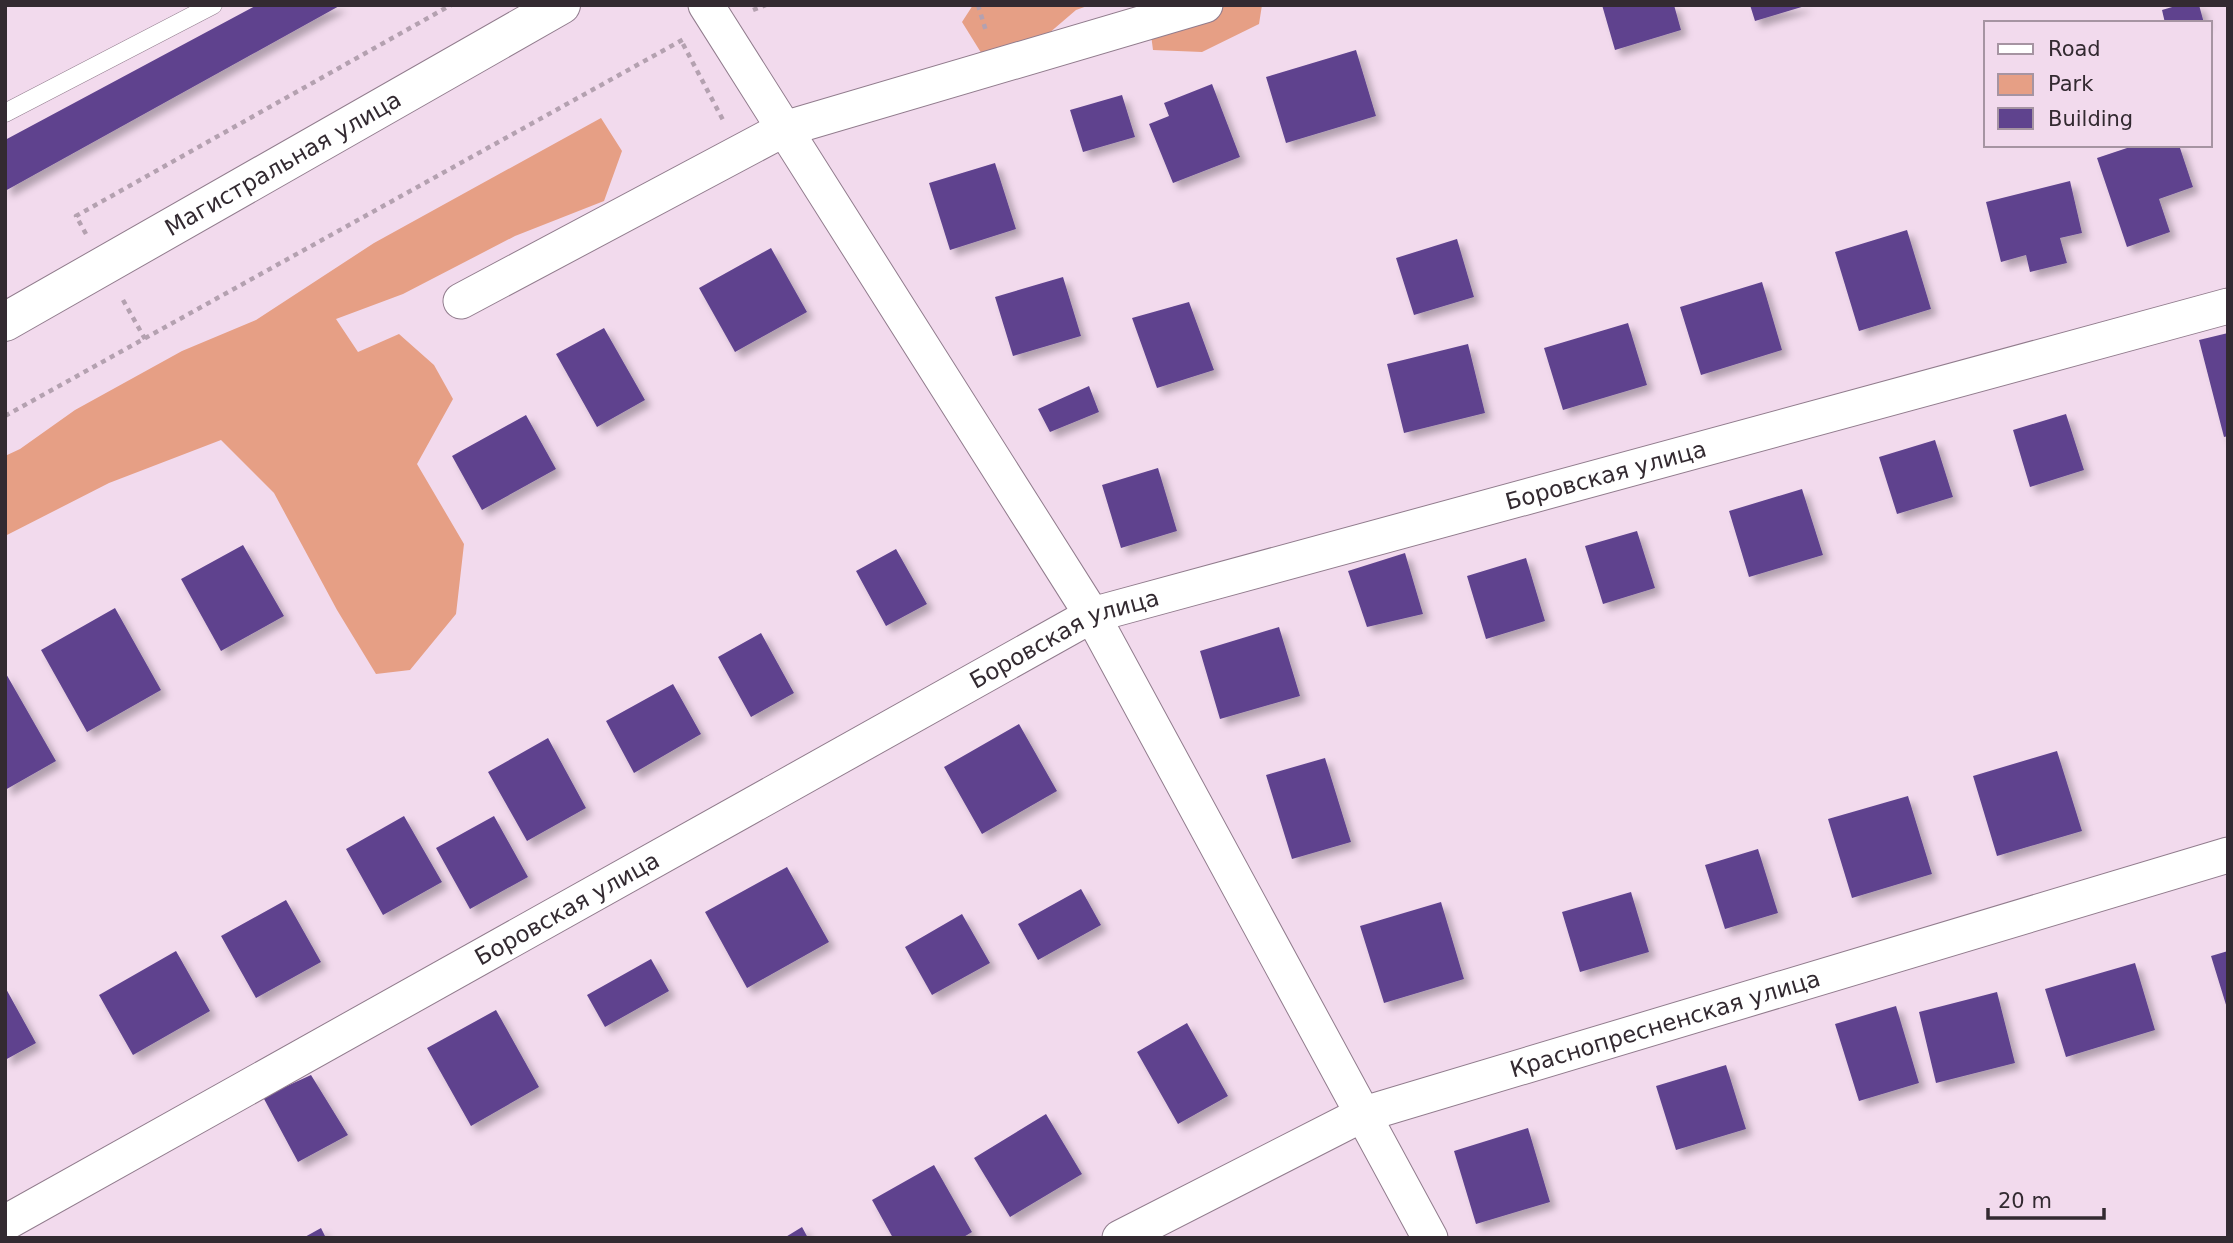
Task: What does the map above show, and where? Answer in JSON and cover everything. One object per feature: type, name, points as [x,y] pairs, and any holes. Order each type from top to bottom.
[{"type":"main road","name":"Магистральная улица","points":[[5,322],[561,5]]},
{"type":"street","points":[[461,301],[784,129],[1205,5]]},
{"type":"street","points":[[711,13],[1092,615],[1430,1238]]},
{"type":"street","name":"Боровская улица","points":[[5,1223],[1092,615],[2228,306]]},
{"type":"street","name":"Краснопресненская улица","points":[[1120,1238],[1361,1115],[2228,855]]},
{"type":"lane","points":[[5,113],[213,5]]},
{"type":"path","points":[[76,216],[451,5]]},
{"type":"path","points":[[5,416],[681,41],[711,13],[766,5]]},
{"type":"path","points":[[681,41],[740,152]]},
{"type":"path","points":[[120,293],[145,339]]},
{"type":"green space","points":[[973,5],[1090,5],[1076,10],[1034,46],[985,59],[962,22]]},
{"type":"green space","points":[[1185,5],[1262,5],[1259,24],[1202,52],[1153,50],[1150,27]]},
{"type":"green space","points":[[601,118],[622,151],[604,201],[515,236],[403,294],[336,319],[358,352],[399,334],[434,365],[453,399],[417,464],[464,544],[456,614],[410,670],[376,674],[337,610],[274,493],[221,440],[109,483],[5,536],[5,456],[20,449],[75,410],[182,351],[256,320],[374,243]]},
{"type":"building","points":[[257,5],[341,5],[5,191],[5,140]]},
{"type":"building","points":[[1602,5],[1674,5],[1681,30],[1615,50]]},
{"type":"building","points":[[1750,5],[1805,5],[1805,6],[1755,21]]},
{"type":"building","points":[[2179,5],[2199,5],[2203,21],[2165,21],[2162,10]]},
{"type":"building","points":[[1356,50],[1376,116],[1286,143],[1266,77]]},
{"type":"building","points":[[1212,84],[1240,157],[1173,183],[1149,124],[1169,116],[1164,103]]},
{"type":"building","points":[[1122,95],[1135,137],[1083,152],[1070,110]]},
{"type":"building","points":[[2130,147],[2180,147],[2193,187],[2159,199],[2170,232],[2127,247],[2097,158]]},
{"type":"building","points":[[995,163],[1016,229],[950,250],[929,183]]},
{"type":"building","points":[[2070,181],[2082,233],[2060,238],[2067,263],[2030,272],[2026,255],[2001,262],[1986,202]]},
{"type":"building","points":[[1907,230],[1931,309],[1859,331],[1835,252]]},
{"type":"building","points":[[1457,239],[1474,297],[1414,315],[1396,258]]},
{"type":"building","points":[[771,248],[807,312],[735,352],[699,288]]},
{"type":"building","points":[[1063,277],[1081,336],[1013,356],[995,297]]},
{"type":"building","points":[[1762,282],[1782,350],[1701,375],[1680,307]]},
{"type":"building","points":[[1189,302],[1214,370],[1157,388],[1132,318]]},
{"type":"building","points":[[1628,323],[1647,385],[1563,410],[1544,348]]},
{"type":"building","points":[[604,328],[645,400],[597,427],[556,354]]},
{"type":"building","points":[[2228,333],[2228,436],[2224,437],[2199,340]]},
{"type":"building","points":[[1468,344],[1485,413],[1404,433],[1387,364]]},
{"type":"building","points":[[1089,386],[1099,412],[1050,432],[1038,409]]},
{"type":"building","points":[[2066,414],[2084,470],[2030,487],[2013,430]]},
{"type":"building","points":[[526,415],[556,469],[482,510],[452,456]]},
{"type":"building","points":[[1935,440],[1953,497],[1897,514],[1879,457]]},
{"type":"building","points":[[1158,468],[1177,531],[1121,548],[1102,485]]},
{"type":"building","points":[[1802,489],[1823,555],[1749,577],[1729,511]]},
{"type":"building","points":[[1637,531],[1655,588],[1603,604],[1585,546]]},
{"type":"building","points":[[243,545],[284,616],[221,651],[181,579]]},
{"type":"building","points":[[896,549],[927,604],[886,626],[856,571]]},
{"type":"building","points":[[1405,553],[1423,614],[1367,627],[1348,571]]},
{"type":"building","points":[[1526,558],[1545,621],[1486,639],[1467,576]]},
{"type":"building","points":[[115,608],[161,690],[87,732],[41,650]]},
{"type":"building","points":[[1279,627],[1300,696],[1220,719],[1200,651]]},
{"type":"building","points":[[761,633],[794,693],[751,717],[718,657]]},
{"type":"building","points":[[5,672],[56,761],[5,790]]},
{"type":"building","points":[[673,684],[701,734],[634,773],[606,721]]},
{"type":"building","points":[[1019,724],[1057,791],[982,834],[944,767]]},
{"type":"building","points":[[548,738],[586,808],[527,841],[488,772]]},
{"type":"building","points":[[2057,751],[2082,831],[1997,856],[1973,776]]},
{"type":"building","points":[[1325,758],[1351,842],[1292,859],[1266,775]]},
{"type":"building","points":[[1908,796],[1932,874],[1852,898],[1828,819]]},
{"type":"building","points":[[404,816],[442,882],[383,915],[346,849]]},
{"type":"building","points":[[494,816],[528,877],[470,909],[436,848]]},
{"type":"building","points":[[1758,849],[1778,913],[1725,929],[1705,865]]},
{"type":"building","points":[[787,867],[829,942],[747,988],[705,912]]},
{"type":"building","points":[[1081,889],[1101,925],[1038,960],[1018,924]]},
{"type":"building","points":[[1631,892],[1649,952],[1580,972],[1562,912]]},
{"type":"building","points":[[286,900],[321,962],[256,998],[221,936]]},
{"type":"building","points":[[1441,902],[1464,979],[1384,1003],[1360,926]]},
{"type":"building","points":[[962,914],[990,963],[932,995],[905,947]]},
{"type":"building","points":[[176,951],[210,1011],[133,1055],[99,995]]},
{"type":"building","points":[[2228,951],[2228,1008],[2227,1008],[2211,956]]},
{"type":"building","points":[[651,959],[669,991],[605,1027],[587,995]]},
{"type":"building","points":[[2135,963],[2155,1030],[2066,1057],[2045,989]]},
{"type":"building","points":[[5,987],[36,1043],[5,1060]]},
{"type":"building","points":[[1997,992],[2015,1063],[1936,1083],[1919,1012]]},
{"type":"building","points":[[1896,1006],[1919,1083],[1859,1101],[1835,1024]]},
{"type":"building","points":[[496,1010],[539,1087],[471,1126],[427,1048]]},
{"type":"building","points":[[1187,1023],[1228,1096],[1178,1124],[1137,1052]]},
{"type":"building","points":[[1726,1065],[1746,1129],[1676,1150],[1656,1086]]},
{"type":"building","points":[[311,1075],[348,1135],[298,1162],[263,1097]]},
{"type":"building","points":[[1046,1114],[1082,1174],[1010,1217],[974,1158]]},
{"type":"building","points":[[1528,1128],[1550,1202],[1476,1224],[1454,1151]]},
{"type":"building","points":[[934,1165],[972,1232],[962,1238],[893,1238],[872,1200]]},
{"type":"building","points":[[802,1227],[808,1238],[784,1238]]},
{"type":"building","points":[[321,1228],[326,1238],[303,1238]]}]
